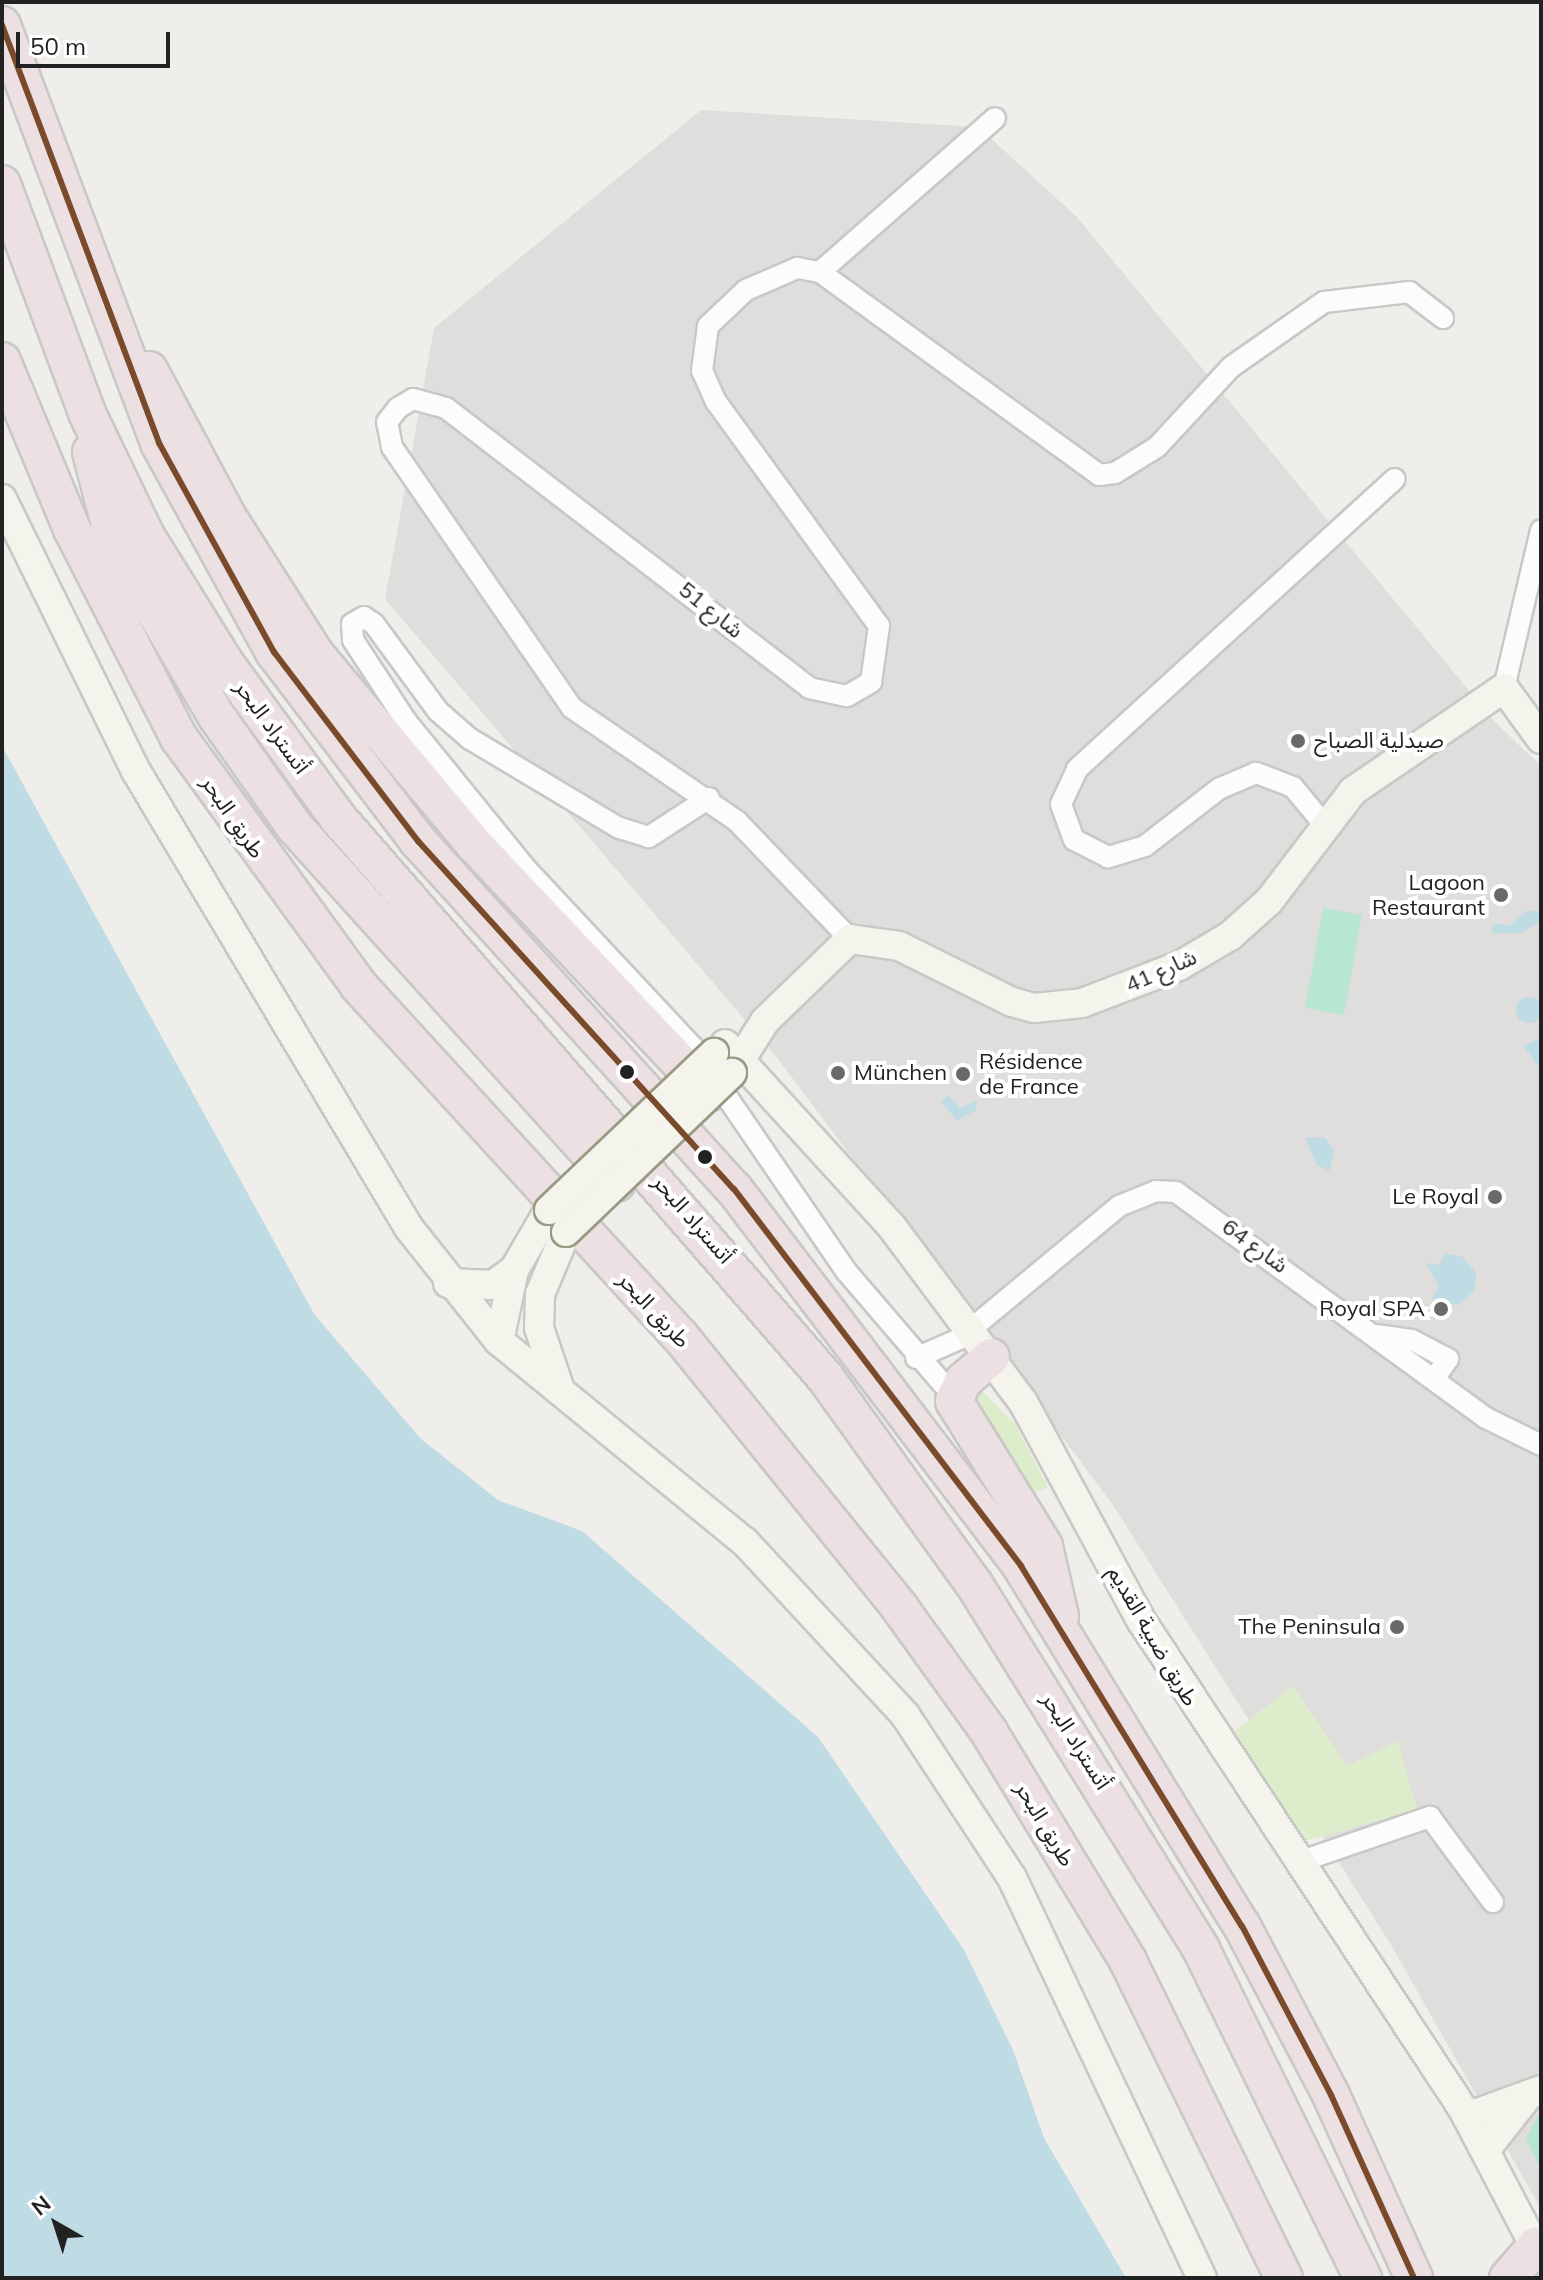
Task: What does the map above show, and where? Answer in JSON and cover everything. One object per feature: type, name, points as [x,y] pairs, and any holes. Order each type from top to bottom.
[{"type":"highway","name":"أتستراد البحر","points":[[2,25],[110,327],[207,542],[339,744],[761,1222],[1061,1626],[1242,1926],[1331,2095],[1414,2278]]},
{"type":"highway","name":"أتستراد البحر","points":[[2,184],[87,413],[186,600],[329,806],[726,1255],[825,1377],[974,1584],[1201,1949],[1363,2278]]},
{"type":"highway","points":[[110,327],[155,377],[295,624],[474,844],[719,1067]]},
{"type":"highway","name":"طريق البحر","points":[[2,361],[72,529],[179,738],[359,986],[680,1336],[900,1608],[989,1732],[1128,1961],[1284,2278]]},
{"type":"highway","points":[[87,413],[112,533],[179,657],[294,826],[608,1173]]},
{"type":"highway","points":[[981,1343],[953,1396],[1044,1546],[1061,1626]]},
{"type":"highway","points":[[1508,2278],[1538,2252]]},
{"type":"street","points":[[995,118],[820,272],[1077,463],[1099,475],[1123,469],[1157,447],[1231,367],[1324,302],[1409,292],[1443,318]]},
{"type":"street","name":"شارع 51","points":[[820,272],[797,268],[746,290],[708,326],[700,357],[716,402],[879,626],[879,664],[871,682],[855,693],[809,688],[563,491],[446,408],[413,399],[387,422],[392,447],[572,708],[709,798],[850,939]]},
{"type":"street","points":[[1322,822],[1293,787],[1256,773],[1220,788],[1145,846],[1108,857],[1074,840],[1061,804],[1077,769],[1395,479]]},
{"type":"street","points":[[2,499],[136,771],[337,1118],[448,1283],[499,1341],[745,1542],[905,1715],[1012,1878],[1202,2278]]},
{"type":"street","points":[[1541,530],[1504,688],[1541,739]]},
{"type":"street","points":[[709,798],[649,837],[619,828],[470,739],[438,711],[374,624],[364,617],[352,624],[353,640],[406,721],[528,871],[704,1061],[782,1182],[916,1358],[953,1396]]},
{"type":"street","name":"شارع 41","points":[[850,939],[899,946],[1012,1002],[1034,1008],[1082,1003],[1179,966],[1230,936],[1284,883],[1322,822],[1372,775],[1504,688]]},
{"type":"street","points":[[561,1391],[539,1328],[540,1294],[566,1232],[608,1173],[850,939]]},
{"type":"street","name":"طريق ضبية القديم","points":[[719,1067],[892,1227],[981,1343],[1156,1645],[1487,2148],[1538,2252]]},
{"type":"street","points":[[499,1341],[514,1270],[549,1210],[608,1173]]},
{"type":"street","name":"شارع 64","points":[[916,1358],[981,1343],[1090,1225],[1156,1191],[1176,1192],[1208,1211],[1434,1379],[1541,1445]]},
{"type":"street","points":[[448,1283],[493,1285],[514,1270]]},
{"type":"street","points":[[1299,1862],[1430,1817],[1493,1902]]},
{"type":"street","points":[[1467,2117],[1534,2093]]},
{"type":"street","points":[[1487,2148],[1534,2093]]},
{"type":"shaded area","points":[[701,110],[978,127],[1076,216],[1495,722],[1541,766],[1541,2209],[1391,1945],[1113,1505],[775,1055],[385,599],[434,328]]},
{"type":"shaded area","points":[[1340,736],[1365,765],[1333,792],[1308,764]]},
{"type":"shaded area","points":[[937,993],[1035,1040],[1014,1058],[984,1025],[931,1003]]},
{"type":"shaded area","points":[[1033,1058],[1070,1083],[1008,1150],[976,1120]]},
{"type":"shaded area","points":[[879,1080],[955,1124],[904,1205],[828,1122]]},
{"type":"shaded area","points":[[1447,1529],[1509,1547],[1472,1698],[1432,1696],[1436,1605],[1433,1592],[1407,1569]]},
{"type":"green space","points":[[1323,908],[1362,915],[1344,1015],[1305,1008]]},
{"type":"green space","points":[[979,1388],[1015,1424],[1048,1487],[1031,1495],[977,1411]]},
{"type":"green space","points":[[1293,1686],[1347,1766],[1398,1741],[1417,1810],[1305,1841],[1228,1736]]},
{"type":"green space","points":[[1541,2111],[1541,2170],[1526,2138]]},
{"type":"water","points":[[2,746],[314,1314],[421,1439],[498,1500],[582,1531],[818,1737],[964,1950],[1013,2050],[1044,2138],[1126,2278],[2,2278]]},
{"type":"water","points":[[1526,911],[1541,911],[1541,921],[1521,933],[1492,933],[1492,924],[1510,925]]},
{"type":"water","points":[[1529,997],[1538,1001],[1542,1010],[1538,1019],[1529,1023],[1520,1019],[1516,1010],[1520,1001]]},
{"type":"water","points":[[1541,1039],[1541,1070],[1523,1045]]},
{"type":"water","points":[[949,1096],[960,1108],[977,1100],[976,1110],[957,1121],[941,1101]]},
{"type":"water","points":[[1324,1137],[1335,1151],[1329,1171],[1317,1165],[1305,1138]]},
{"type":"water","points":[[1445,1253],[1463,1257],[1476,1273],[1475,1290],[1459,1305],[1431,1299],[1439,1286],[1426,1263],[1439,1265]]},
{"type":"transit line","points":[[2,25],[159,443],[274,652],[418,841],[734,1189],[1021,1566],[1242,1926],[1331,2095],[1414,2278]]},
{"type":"place","name":"صيدلية الصباح","points":[[1298,741]]},
{"type":"place","name":"Lagoon Restaurant","points":[[1501,895]]},
{"type":"place","name":"München","points":[[838,1073]]},
{"type":"place","name":"Résidence de France","points":[[963,1074]]},
{"type":"place","name":"Le Royal","points":[[1495,1197]]},
{"type":"place","name":"Royal SPA","points":[[1441,1309]]},
{"type":"place","name":"The Peninsula","points":[[1397,1627]]}]
